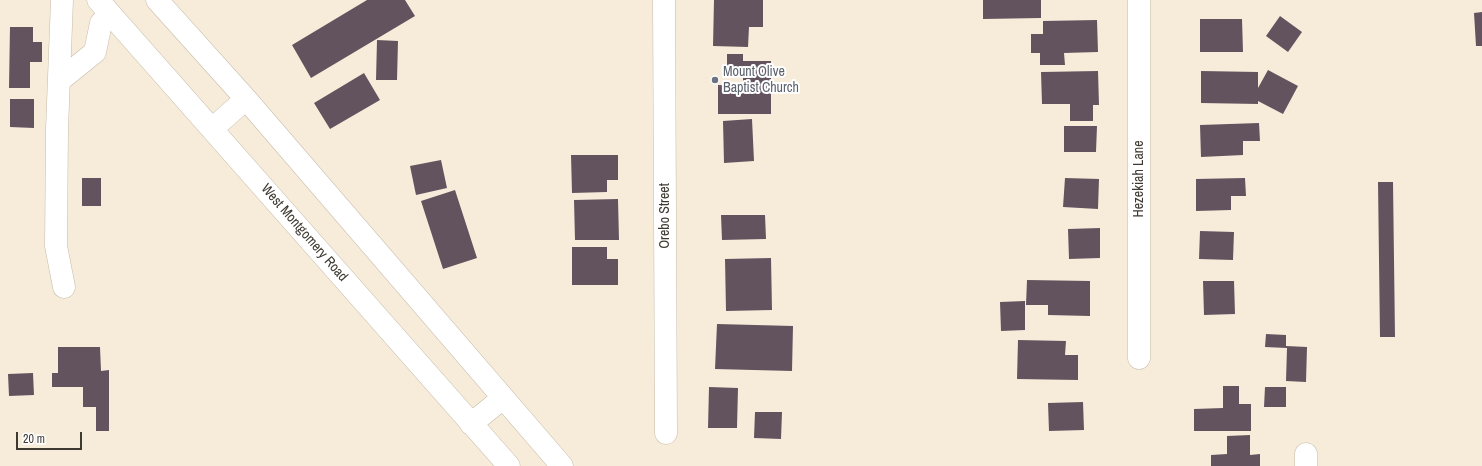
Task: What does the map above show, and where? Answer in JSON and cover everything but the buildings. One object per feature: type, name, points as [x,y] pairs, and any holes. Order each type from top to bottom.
[{"type":"main road","points":[[62,0],[56,246],[64,287]]},
{"type":"main road","points":[[157,0],[246,99],[562,466]]},
{"type":"main road","name":"Orebo Street","points":[[664,0],[666,433]]},
{"type":"main road","name":"Hezekiah Lane","points":[[1138,358],[1139,0]]},
{"type":"main road","points":[[59,81],[95,52],[104,7]]},
{"type":"main road","name":"West Montgomery Road","points":[[104,7],[509,466]]},
{"type":"main road","points":[[212,129],[246,99]]},
{"type":"main road","points":[[471,424],[503,398]]},
{"type":"place","name":"Mount Olive Baptist Church","points":[[715,80]]}]
